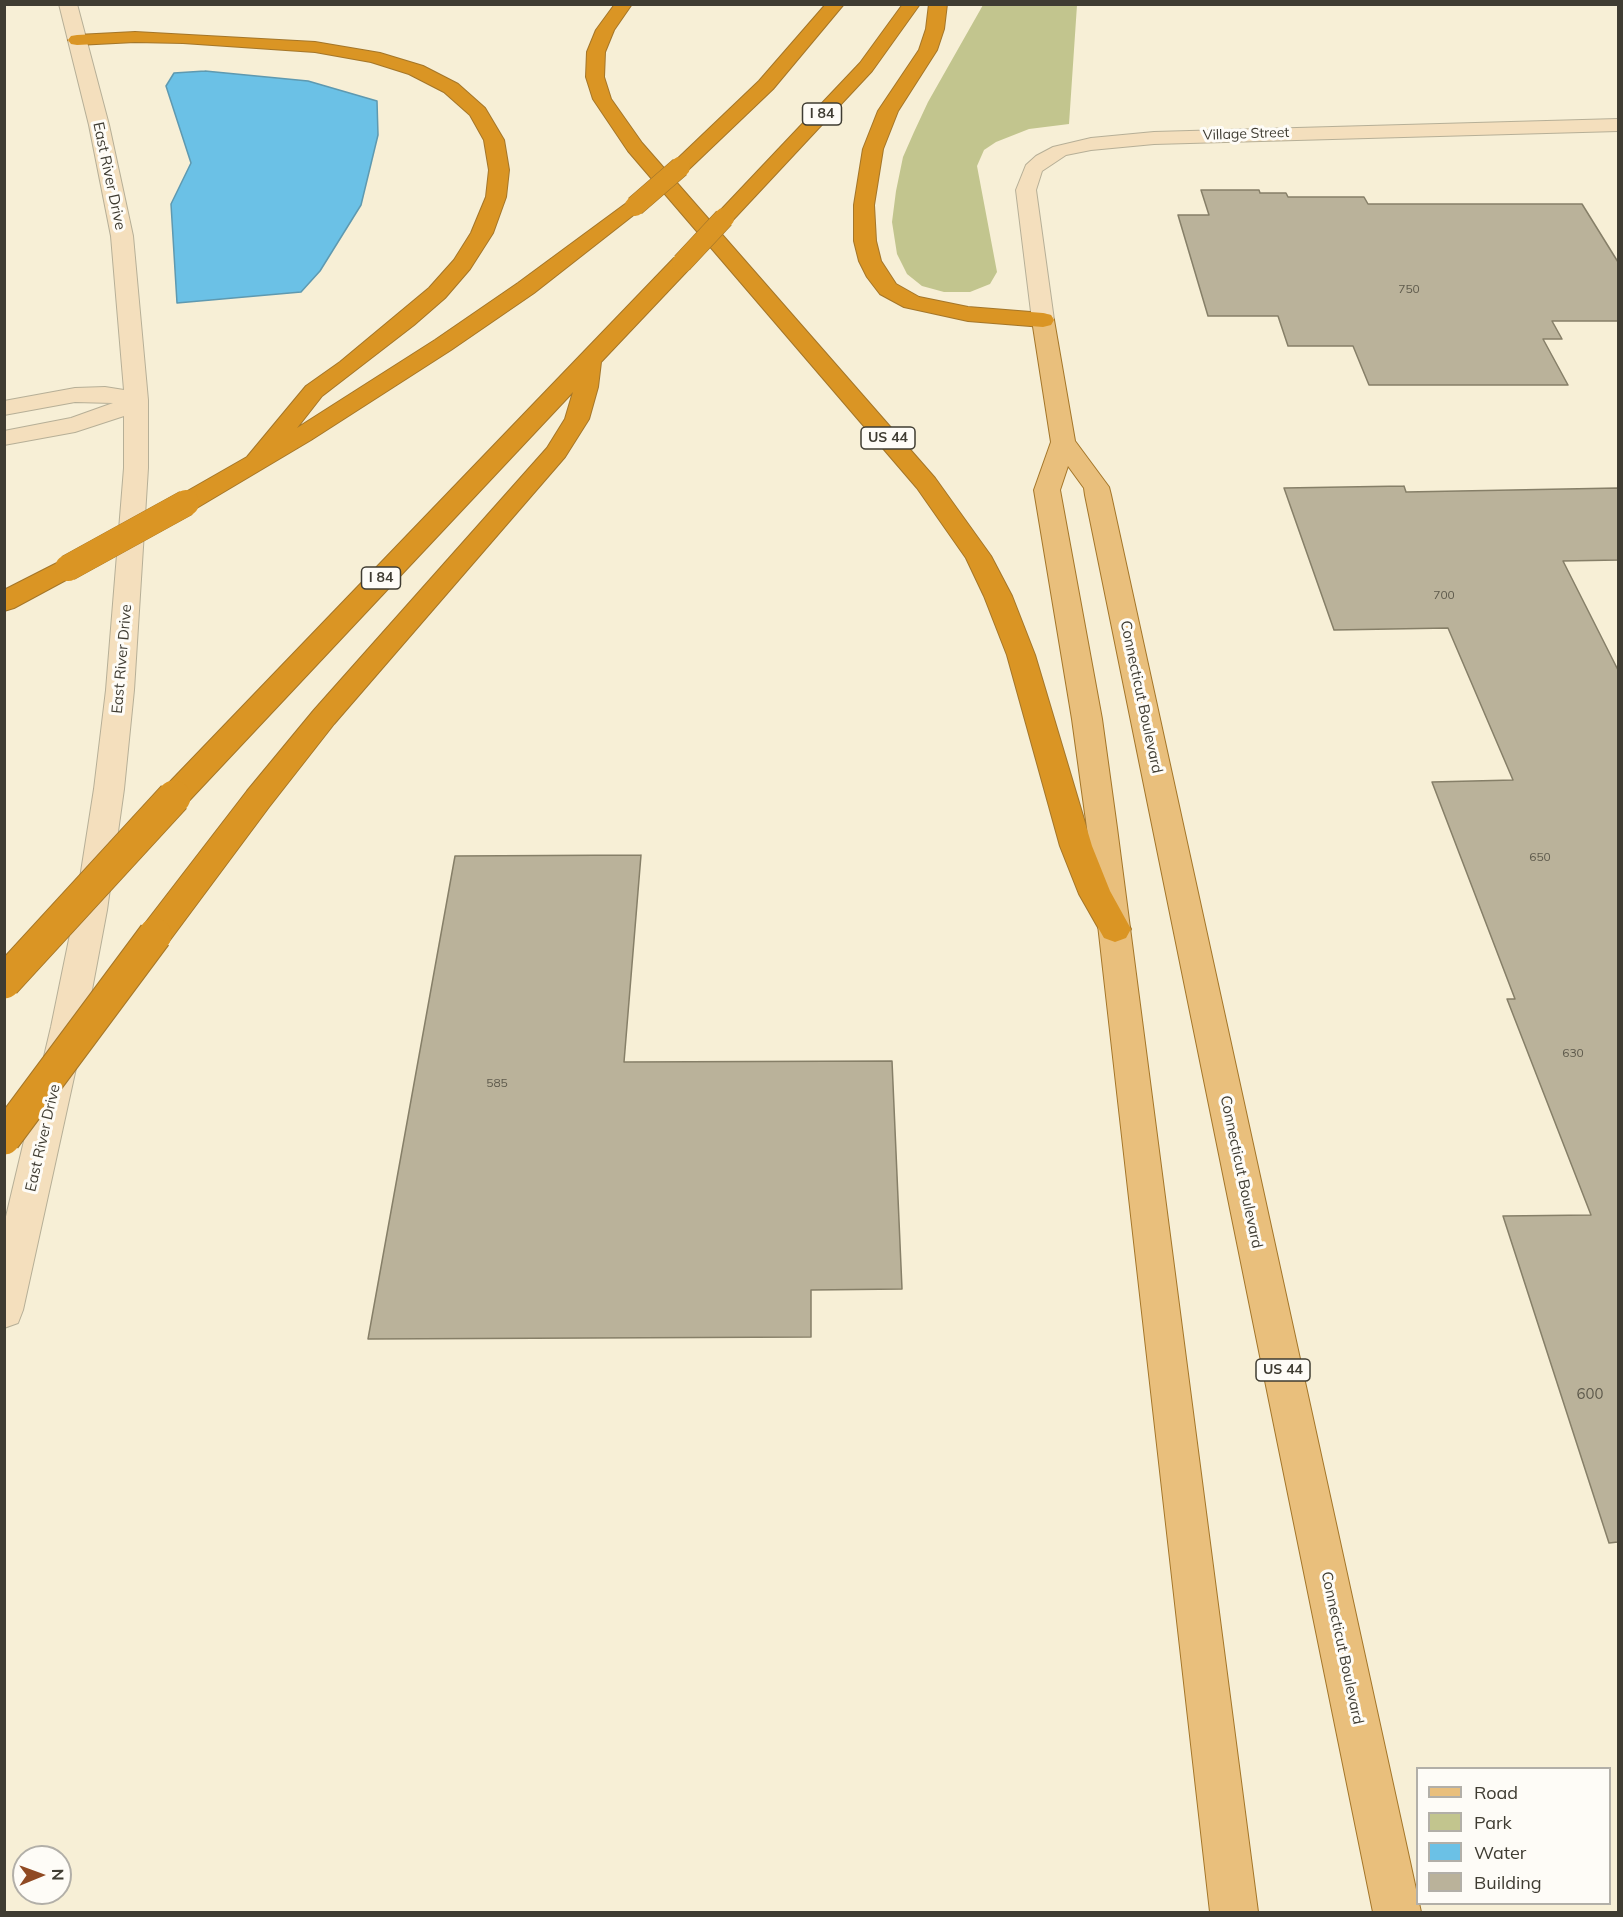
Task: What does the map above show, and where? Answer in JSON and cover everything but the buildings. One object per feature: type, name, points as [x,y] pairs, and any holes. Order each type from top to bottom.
[{"type":"highway","name":"US 44","points":[[624,4],[605,30],[596,52],[595,77],[602,99],[639,152],[921,476],[978,556],[998,596],[1021,655],[1068,822],[1085,872],[1105,914],[1115,929]]},
{"type":"highway","points":[[4,602],[254,464],[400,374],[484,318],[635,206],[680,167],[766,85],[836,4]]},
{"type":"highway","name":"I 84","points":[[4,982],[174,797],[866,67],[912,4]]},
{"type":"highway","points":[[938,4],[937,20],[928,50],[888,111],[873,149],[864,205],[865,241],[870,261],[885,286],[912,302],[968,314],[1043,320]]},
{"type":"highway","points":[[77,40],[127,37],[183,38],[303,46],[364,55],[408,67],[444,84],[469,102],[492,134],[499,163],[496,197],[482,233],[462,264],[437,293],[406,320],[314,391],[254,464]]},
{"type":"highway","points":[[4,1138],[155,935],[309,735],[561,447],[580,409],[590,360]]},
{"type":"main road","name":"Connecticut Boulevard","points":[[1043,320],[1063,442],[1096,487],[1098,495],[1397,1912]]},
{"type":"main road","name":"Connecticut Boulevard","points":[[1063,442],[1047,490],[1087,718],[1115,929],[1234,1912]]},
{"type":"street","name":"East River Drive","points":[[4,1310],[68,1027],[91,910],[109,789],[130,568],[136,468],[136,400],[122,236],[99,125],[68,4]]},
{"type":"street","name":"Village Street","points":[[1043,320],[1026,190],[1033,169],[1043,160],[1060,152],[1091,144],[1163,137],[1618,124]]},
{"type":"street","points":[[4,408],[82,395],[105,394],[136,400]]},
{"type":"street","points":[[4,438],[75,425],[107,415],[136,400]]},
{"type":"green space","points":[[983,5],[1077,5],[1069,124],[1029,129],[996,142],[984,150],[977,166],[997,272],[990,284],[970,292],[944,292],[922,286],[907,274],[897,254],[892,222],[896,191],[903,157],[928,102]]},
{"type":"water","points":[[205,71],[308,81],[377,101],[378,135],[361,205],[320,271],[301,292],[177,303],[171,204],[191,163],[166,86],[174,73]]}]
